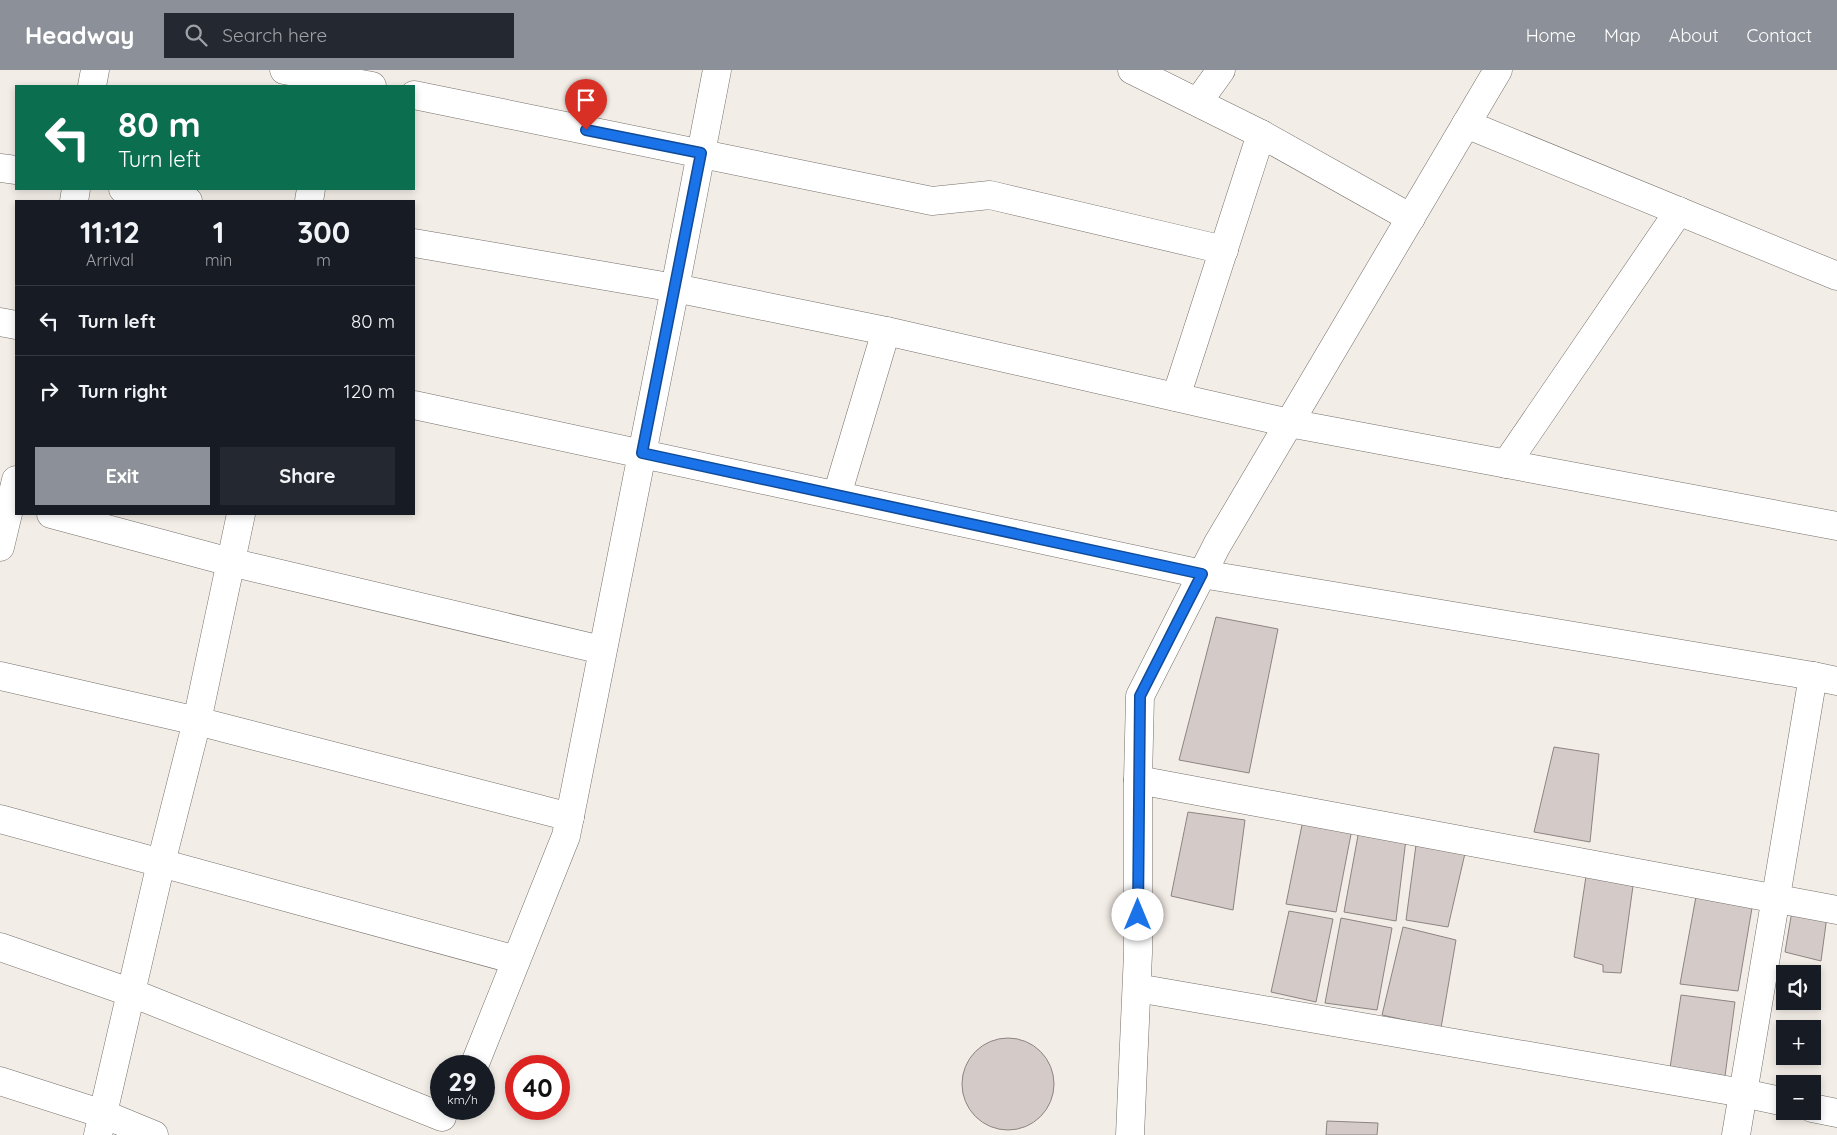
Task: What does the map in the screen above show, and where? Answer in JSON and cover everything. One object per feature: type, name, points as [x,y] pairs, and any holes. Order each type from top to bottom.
[{"type":"street","points":[[92,85],[95,70]]},
{"type":"street","points":[[284,70],[367,85]]},
{"type":"street","points":[[478,1055],[566,836],[717,70]]},
{"type":"street","points":[[1132,70],[1261,134],[1411,218]]},
{"type":"street","points":[[1198,102],[1221,70]]},
{"type":"street","points":[[1130,1135],[1138,953],[1140,696],[1202,574],[1498,70]]},
{"type":"street","points":[[415,95],[932,201],[990,195],[1224,250]]},
{"type":"street","points":[[1466,124],[1837,276]]},
{"type":"street","points":[[1176,398],[1261,134]]},
{"type":"street","points":[[0,168],[15,170]]},
{"type":"street","points":[[128,190],[183,200]]},
{"type":"street","points":[[1506,464],[1679,211]]},
{"type":"street","points":[[415,243],[675,288],[886,331],[1290,423],[1837,526]]},
{"type":"street","points":[[0,322],[15,325]]},
{"type":"street","points":[[838,495],[886,331]]},
{"type":"street","points":[[415,405],[1202,574],[1825,679],[1776,898],[1736,1135]]},
{"type":"street","points":[[0,546],[11,497]]},
{"type":"street","points":[[55,515],[230,562],[602,650]]},
{"type":"street","points":[[101,1125],[161,863],[197,721],[241,515]]},
{"type":"street","points":[[0,676],[197,721],[570,817]]},
{"type":"street","points":[[1138,780],[1837,910]]},
{"type":"street","points":[[0,819],[516,960]]},
{"type":"street","points":[[0,947],[132,993],[430,1115]]},
{"type":"street","points":[[1137,988],[1776,1100]]},
{"type":"street","points":[[0,1080],[101,1125],[154,1135]]},
{"type":"street","points":[[1821,1110],[1837,1114]]},
{"type":"building","points":[[1216,617],[1278,629],[1249,773],[1179,760]]},
{"type":"building","points":[[1554,747],[1599,754],[1590,842],[1534,832]]},
{"type":"building","points":[[1188,812],[1245,820],[1233,910],[1171,896]]},
{"type":"building","points":[[1303,820],[1352,829],[1336,912],[1286,904]]},
{"type":"building","points":[[1359,830],[1406,839],[1396,921],[1344,912]]},
{"type":"building","points":[[1416,845],[1466,849],[1448,927],[1406,920]]},
{"type":"building","points":[[1586,876],[1633,886],[1621,973],[1603,972],[1603,965],[1574,957]]},
{"type":"building","points":[[1697,891],[1753,902],[1738,991],[1680,984]]},
{"type":"building","points":[[1289,911],[1333,919],[1316,1002],[1271,992]]},
{"type":"building","points":[[1792,911],[1827,916],[1821,961],[1785,952]]},
{"type":"building","points":[[1341,918],[1392,928],[1377,1010],[1325,1003]]},
{"type":"building","points":[[1403,927],[1456,940],[1441,1028],[1382,1015]]},
{"type":"building","points":[[1681,995],[1735,1002],[1725,1076],[1670,1068]]},
{"type":"building","points":[[1008,1038],[1026,1041],[1041,1051],[1051,1066],[1054,1084],[1051,1102],[1041,1117],[1026,1127],[1008,1130],[990,1127],[975,1117],[965,1102],[962,1084],[965,1066],[975,1051],[990,1041]]},
{"type":"building","points":[[1327,1121],[1378,1123],[1377,1135],[1326,1135]]},
{"type":"route","points":[[586,130],[701,153],[642,453],[1202,574],[1140,696],[1138,915]]}]
